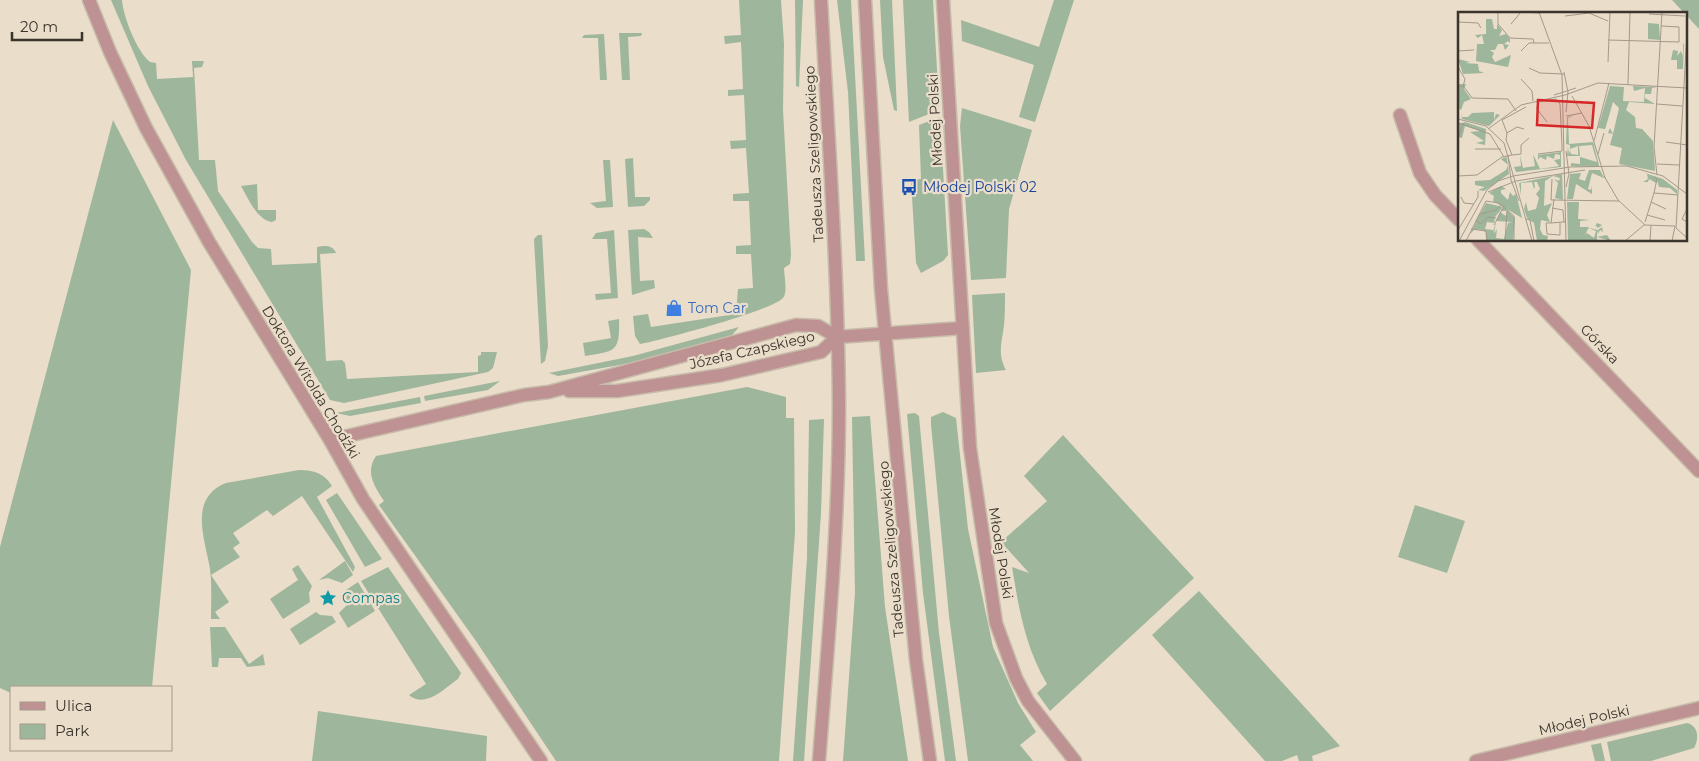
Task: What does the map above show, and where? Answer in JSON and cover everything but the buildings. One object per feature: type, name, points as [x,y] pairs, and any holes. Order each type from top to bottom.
[{"type":"street","name":"Doktora Witolda Chodźki","points":[[89,0],[125,84],[174,181],[301,395],[330,440],[363,499],[541,761]]},
{"type":"street","name":"Tadeusza Szeligowskiego","points":[[819,761],[834,558],[838,433],[837,337],[820,0]]},
{"type":"street","name":"Tadeusza Szeligowskiego","points":[[865,0],[885,334],[916,660],[930,761]]},
{"type":"street","name":"Młodej Polski","points":[[943,0],[970,448],[996,623],[1016,678],[1028,701],[1075,761]]},
{"type":"street","points":[[1400,115],[1420,173],[1435,194],[1458,219]]},
{"type":"street","name":"Górska","points":[[1479,241],[1699,471]]},
{"type":"street","name":"Józefa Czapskiego","points":[[330,440],[524,395],[549,392],[617,391],[722,375],[821,352],[837,337],[818,326],[796,325],[549,392]]},
{"type":"street","points":[[837,337],[963,328]]},
{"type":"street","name":"Młodej Polski","points":[[1476,761],[1699,708]]},
{"type":"green space","points":[[111,0],[122,0],[128,24],[140,50],[150,62],[156,63],[157,79],[193,77],[192,61],[204,61],[202,67],[194,68],[199,160],[215,160],[218,191],[252,242],[258,248],[271,249],[272,265],[317,263],[317,247],[328,246],[336,253],[320,254],[326,361],[342,360],[345,363],[347,379],[478,372],[478,356],[481,355],[481,352],[497,352],[493,368],[488,372],[344,403],[330,400],[186,160],[148,86]]},
{"type":"green space","points":[[739,0],[781,0],[784,44],[783,110],[791,255],[790,264],[784,268],[786,288],[784,295],[783,298],[775,303],[760,310],[692,331],[640,344],[635,336],[633,316],[648,314],[651,327],[736,314],[738,289],[753,288],[751,254],[736,254],[736,246],[751,245],[749,201],[733,201],[733,194],[749,193],[746,148],[731,149],[730,141],[746,140],[744,95],[728,96],[728,90],[743,89],[741,42],[725,44],[724,36],[741,35]]},
{"type":"green space","points":[[795,0],[803,0],[799,87],[796,86]]},
{"type":"green space","points":[[837,0],[851,0],[865,261],[856,261],[848,92]]},
{"type":"green space","points":[[880,0],[892,0],[897,111],[894,110],[883,57]]},
{"type":"green space","points":[[903,0],[933,0],[939,105],[934,112],[909,122]]},
{"type":"green space","points":[[1054,0],[1074,0],[1035,122],[1019,117],[1034,65],[962,41],[961,20],[1039,47]]},
{"type":"green space","points":[[1672,0],[1699,0],[1699,29],[1686,15],[1686,12],[1683,12]]},
{"type":"green space","points":[[619,33],[642,33],[641,36],[628,37],[630,80],[622,80]]},
{"type":"green space","points":[[604,34],[607,80],[600,80],[598,38],[582,38],[584,35]]},
{"type":"green space","points":[[962,108],[1032,130],[1009,209],[1006,278],[971,280],[960,126]]},
{"type":"green space","points":[[940,117],[948,255],[943,261],[921,273],[916,263],[911,180],[921,179],[919,125]]},
{"type":"green space","points":[[113,120],[191,270],[152,686],[10,686],[10,693],[0,688],[0,547]]},
{"type":"green space","points":[[633,158],[635,197],[650,197],[650,200],[644,206],[628,207],[625,159]]},
{"type":"green space","points":[[603,160],[610,160],[613,207],[597,208],[590,203],[606,201]]},
{"type":"green space","points":[[257,184],[258,210],[276,210],[276,220],[272,222],[257,213],[241,186]]},
{"type":"green space","points":[[644,229],[653,238],[638,237],[640,281],[654,280],[655,288],[632,295],[628,230]]},
{"type":"green space","points":[[614,230],[618,298],[596,300],[595,294],[611,293],[607,239],[592,239],[596,233]]},
{"type":"green space","points":[[538,235],[542,235],[548,346],[545,361],[541,364],[534,239]]},
{"type":"green space","points":[[1005,293],[1001,353],[1006,370],[976,373],[972,295]]},
{"type":"green space","points":[[619,319],[617,344],[614,348],[603,353],[585,356],[583,343],[611,338],[608,321]]},
{"type":"green space","points":[[739,327],[732,335],[636,362],[558,376],[549,373],[633,356]]},
{"type":"green space","points":[[500,381],[488,390],[425,401],[424,396]]},
{"type":"green space","points":[[747,387],[786,397],[786,418],[794,418],[795,532],[779,761],[556,761],[476,641],[379,505],[384,501],[377,490],[371,473],[376,456]]},
{"type":"green space","points":[[420,397],[421,403],[350,416],[336,413]]},
{"type":"green space","points":[[943,412],[956,418],[968,529],[993,647],[1018,703],[1036,732],[1020,745],[1033,761],[968,761],[949,616],[931,424],[931,417]]},
{"type":"green space","points":[[915,413],[919,416],[939,633],[956,761],[945,761],[923,593],[907,414]]},
{"type":"green space","points":[[870,416],[885,607],[908,761],[843,761],[855,593],[852,417]]},
{"type":"green space","points":[[824,419],[821,513],[804,761],[793,761],[807,558],[809,420]]},
{"type":"green space","points":[[1063,435],[1194,578],[1050,711],[1037,693],[1047,684],[1039,670],[1028,642],[1020,613],[1012,567],[1029,573],[1001,542],[1047,501],[1024,476]]},
{"type":"green space","points":[[299,470],[318,473],[326,478],[332,486],[317,497],[355,567],[353,572],[302,496],[273,516],[267,510],[233,533],[240,543],[233,548],[240,557],[211,575],[202,520],[203,509],[207,499],[214,490],[226,483]]},
{"type":"green space","points":[[337,493],[382,559],[365,567],[326,500]]},
{"type":"green space","points":[[1415,505],[1465,521],[1447,573],[1398,557]]},
{"type":"green space","points":[[345,561],[353,575],[342,583],[328,578],[319,580]]},
{"type":"green space","points":[[298,565],[312,586],[309,593],[310,602],[283,619],[270,599],[298,580],[292,569]]},
{"type":"green space","points":[[388,567],[461,673],[458,679],[435,696],[422,700],[415,699],[409,695],[426,684],[361,581]]},
{"type":"green space","points":[[211,575],[229,602],[215,612],[220,619],[211,619]]},
{"type":"green space","points":[[358,582],[375,611],[348,628],[339,613],[347,605],[346,590]]},
{"type":"green space","points":[[1199,591],[1340,746],[1312,756],[1313,761],[1299,761],[1297,755],[1282,761],[1265,761],[1152,635]]},
{"type":"green space","points":[[316,612],[320,615],[332,616],[336,622],[300,645],[290,629]]},
{"type":"green space","points":[[210,627],[225,627],[249,664],[263,654],[265,665],[247,667],[241,658],[219,658],[218,667],[212,667]]},
{"type":"green space","points":[[318,711],[487,736],[486,761],[312,761]]},
{"type":"green space","points":[[1687,723],[1694,727],[1697,733],[1697,741],[1694,748],[1651,761],[1611,761],[1607,742]]},
{"type":"green space","points":[[1601,743],[1605,761],[1595,761],[1591,745]]},
{"type":"place","name":"Młodej Polski 02","points":[[909,187]]},
{"type":"place","name":"Tom Car","points":[[674,308]]},
{"type":"place","name":"Compas","points":[[328,598]]}]
